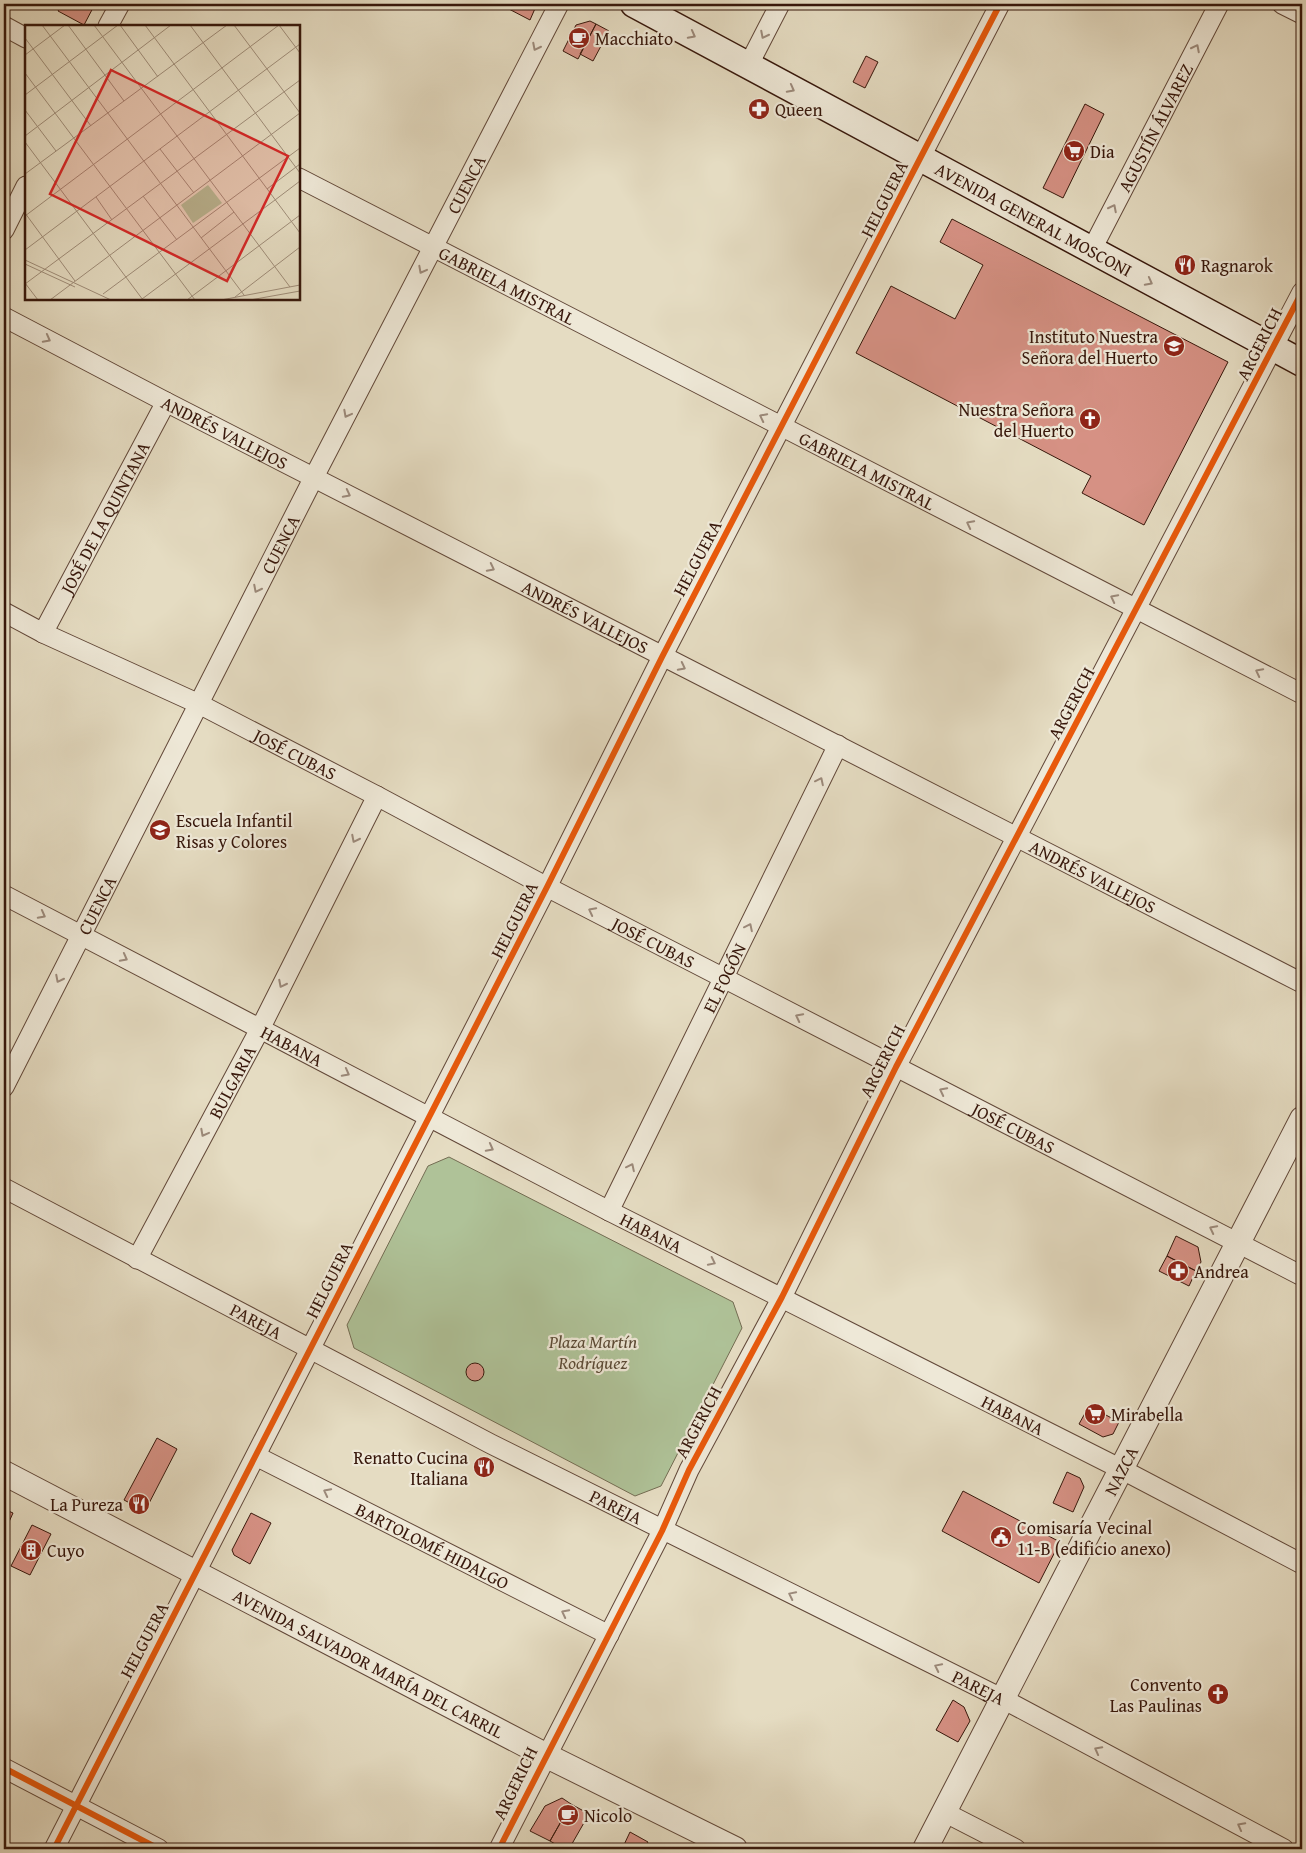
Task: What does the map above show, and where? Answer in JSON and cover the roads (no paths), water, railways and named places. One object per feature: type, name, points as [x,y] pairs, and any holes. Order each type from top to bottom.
[{"type":"main road","name":"AVENIDA GENERAL MOSCONI","points":[[634,4],[1302,363]]},
{"type":"street","points":[[109,25],[120,4]]},
{"type":"street","name":"CUENCA","points":[[4,1087],[314,477],[434,248],[558,4]]},
{"type":"street","points":[[748,66],[780,4]]},
{"type":"street","name":"HELGUERA","points":[[54,1849],[74,1806],[256,1456],[547,887],[662,657],[783,427],[1000,4]]},
{"type":"street","name":"AGUSTÍN ÁLVAREZ","points":[[1091,251],[1219,4]]},
{"type":"street","points":[[1282,4],[1302,14]]},
{"type":"street","points":[[4,26],[25,37]]},
{"type":"street","name":"GABRIELA MISTRAL","points":[[300,179],[1302,694]]},
{"type":"street","points":[[4,230],[25,188]]},
{"type":"street","name":"ARGERICH","points":[[499,1849],[545,1755],[662,1531],[689,1470],[782,1296],[896,1067],[1302,292]]},
{"type":"street","name":"ANDRÉS VALLEJOS","points":[[4,316],[166,402],[662,657],[838,744],[1017,838],[1302,983]]},
{"type":"street","name":"JOSÉ DE LA QUINTANA","points":[[43,633],[166,402]]},
{"type":"street","name":"JOSÉ CUBAS","points":[[4,612],[43,633],[199,704],[724,979],[1302,1276]]},
{"type":"street","name":"EL FOGÓN","points":[[610,1211],[838,744]]},
{"type":"street","name":"BULGARIA","points":[[137,1260],[260,1029],[377,796]]},
{"type":"street","name":"HABANA","points":[[4,895],[610,1211],[782,1296],[1121,1469],[1302,1564]]},
{"type":"street","name":"NAZCA","points":[[926,1849],[1121,1469],[1240,1243],[1302,1119]]},
{"type":"street","name":"PAREJA","points":[[4,1188],[310,1351],[662,1531],[1003,1699],[1284,1849]]},
{"type":"street","name":"BARTOLOMÉ HIDALGO","points":[[256,1456],[608,1635]]},
{"type":"street","name":"AVENIDA SALVADOR MARÍA DEL CARRIL","points":[[4,1473],[545,1755],[735,1849]]},
{"type":"street","points":[[4,1768],[159,1849]]},
{"type":"street","points":[[944,1812],[1016,1849]]},
{"type":"place","name":"Macchiato","points":[[579,38]]},
{"type":"place","name":"Queen","points":[[759,109]]},
{"type":"place","name":"Dia","points":[[1074,151]]},
{"type":"place","name":"Ragnarok","points":[[1185,265]]},
{"type":"place","name":"Instituto Nuestra Señora del Huerto","points":[[1174,346]]},
{"type":"place","name":"Nuestra Señora del Huerto","points":[[1090,419]]},
{"type":"place","name":"Escuela Infantil Risas y Colores","points":[[160,830]]},
{"type":"place","name":"Andrea","points":[[1178,1271]]},
{"type":"place","name":"Mirabella","points":[[1095,1414]]},
{"type":"place","name":"Renatto Cucina Italiana","points":[[484,1467]]},
{"type":"place","name":"La Pureza","points":[[139,1504]]},
{"type":"place","name":"Comisaría Vecinal 11-B (edificio anexo)","points":[[1001,1537]]},
{"type":"place","name":"Cuyo","points":[[31,1550]]},
{"type":"place","name":"Convento Las Paulinas","points":[[1218,1694]]},
{"type":"place","name":"Nicolo","points":[[568,1815]]},
{"type":"park label","name":"Plaza Martín Rodríguez","points":[[593,1351]]}]
